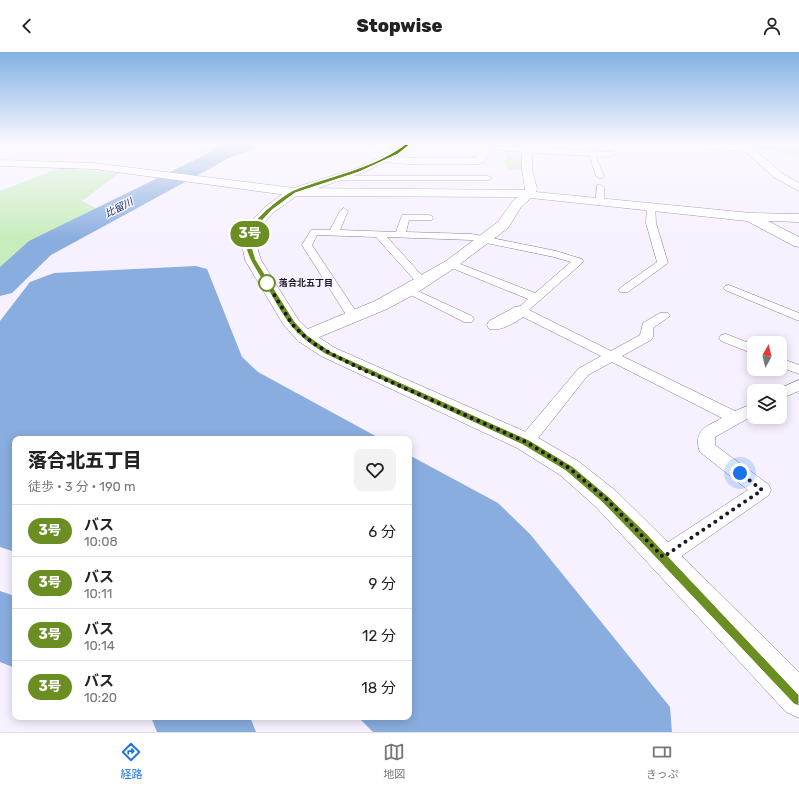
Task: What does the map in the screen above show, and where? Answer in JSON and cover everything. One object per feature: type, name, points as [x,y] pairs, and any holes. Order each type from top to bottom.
[{"type":"street","points":[[182,177],[294,192],[529,194],[600,200],[751,217],[799,218]]},
{"type":"street","points":[[342,177],[294,192],[270,209],[252,228],[249,235],[249,244],[253,260],[292,324],[305,337],[328,352],[357,367],[526,442],[569,468],[606,499],[799,699]]},
{"type":"street","points":[[305,337],[381,305],[451,264],[503,225],[516,205],[529,194],[531,190],[528,177]]},
{"type":"street","points":[[780,177],[799,188]]},
{"type":"street","points":[[751,217],[799,243]]},
{"type":"street","points":[[496,325],[521,311]]},
{"type":"lane","points":[[338,178],[488,178]]},
{"type":"lane","points":[[600,187],[600,200]]},
{"type":"lane","points":[[624,290],[664,264],[651,223],[651,206]]},
{"type":"lane","points":[[334,232],[344,211]]},
{"type":"lane","points":[[400,235],[405,217],[429,218]]},
{"type":"lane","points":[[353,316],[307,245],[314,232],[472,237],[556,254],[578,261],[521,311],[735,418]]},
{"type":"lane","points":[[379,234],[415,286],[468,319]]},
{"type":"lane","points":[[451,264],[537,298]]},
{"type":"lane","points":[[729,288],[799,317]]},
{"type":"lane","points":[[526,442],[583,372],[611,356],[619,354],[646,337],[647,326],[664,316]]},
{"type":"lane","points":[[726,338],[747,347]]},
{"type":"lane","points":[[787,365],[799,370]]},
{"type":"lane","points":[[787,391],[799,385]]},
{"type":"lane","points":[[663,557],[762,490],[706,448],[707,434],[747,412]]},
{"type":"green space","points":[[37,177],[114,177],[82,201],[98,209],[13,259],[0,273],[0,191]]},
{"type":"water","points":[[196,266],[207,269],[242,357],[258,372],[375,436],[12,436],[12,551],[0,547],[0,321],[30,282],[54,273]]},
{"type":"water","points":[[412,457],[498,503],[530,534],[670,707],[672,732],[373,732],[361,720],[412,720]]},
{"type":"waterway","name":"比留川","points":[[0,286],[40,248],[178,177]]},
{"type":"waterway","name":"比留川","points":[[0,626],[12,631]]},
{"type":"waterway","name":"比留川","points":[[196,720],[215,732]]},
{"type":"bus line","name":"3号","points":[[340,177],[307,187],[284,198],[270,209],[252,228],[249,235],[249,244],[253,260],[292,324],[305,337],[328,352],[357,367],[526,442],[569,468],[606,499],[799,699]]},
{"type":"place","name":"落合北五丁目","points":[[267,283]]},
{"type":"route","points":[[267,283],[265,280],[292,324],[305,337],[316,345],[357,367],[526,442],[569,468],[606,499],[663,557],[762,490],[740,473]]}]
